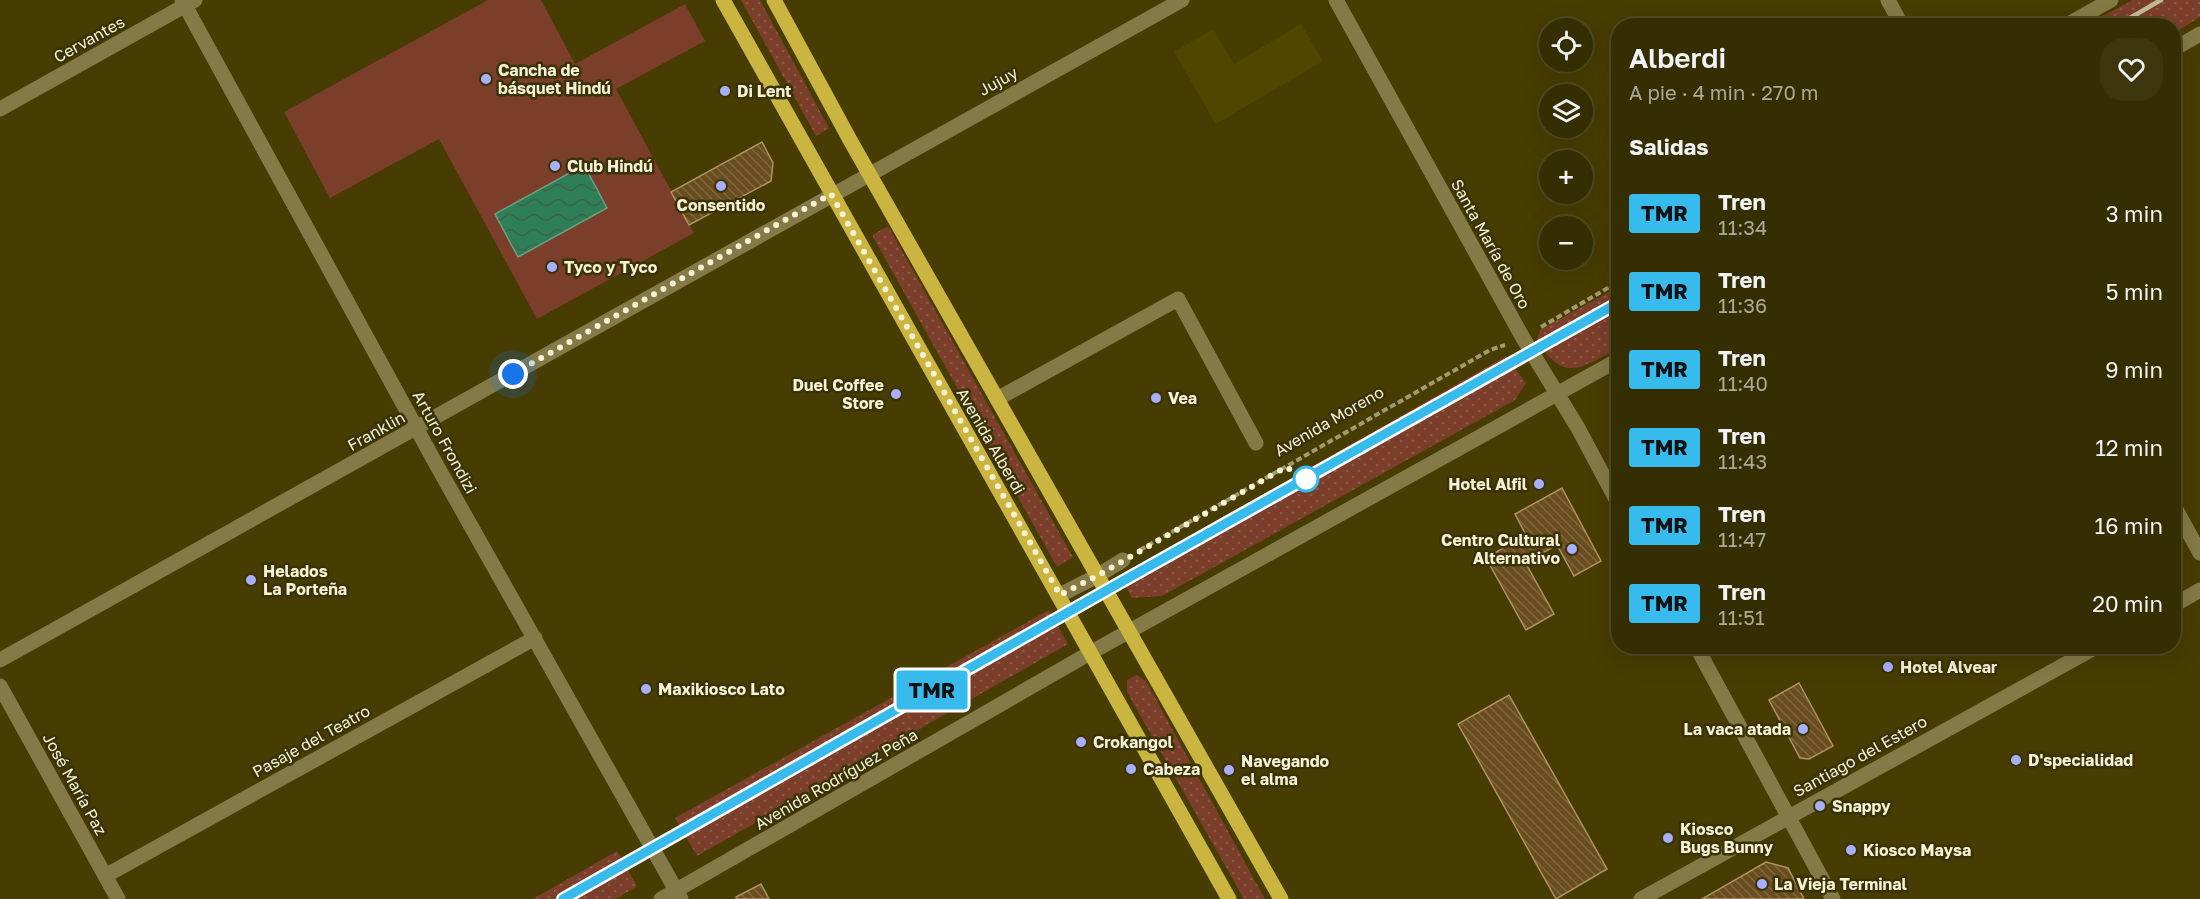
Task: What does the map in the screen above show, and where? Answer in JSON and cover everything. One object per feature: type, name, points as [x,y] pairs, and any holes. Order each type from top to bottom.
[{"type":"main road","name":"Avenida Alberdi","points":[[723,0],[1060,595],[1090,653],[1229,899]]},
{"type":"main road","name":"Avenida Alberdi","points":[[774,0],[868,172],[1281,899]]},
{"type":"street","name":"Jujuy","points":[[831,194],[1182,0]]},
{"type":"street","name":"Santa María de Oro","points":[[1336,0],[1523,338],[1558,394],[1611,490]]},
{"type":"street","points":[[1888,0],[1898,18]]},
{"type":"street","points":[[2078,18],[2111,0]]},
{"type":"street","name":"Cervantes","points":[[0,109],[187,2]]},
{"type":"street","name":"Arturo Frondizi","points":[[187,2],[417,429],[679,895]]},
{"type":"street","points":[[2181,45],[2200,34]]},
{"type":"street","name":"Franklin","points":[[0,660],[417,429],[831,194]]},
{"type":"street","points":[[997,399],[1178,299],[1256,443]]},
{"type":"street","points":[[1090,653],[1611,364]]},
{"type":"street","points":[[2181,519],[2200,553]]},
{"type":"street","points":[[1060,595],[1123,560]]},
{"type":"street","points":[[2181,601],[2200,590]]},
{"type":"street","name":"Pasaje del Teatro","points":[[105,876],[535,638]]},
{"type":"street","name":"Avenida Rodríguez Peña","points":[[661,899],[679,895],[1090,653]]},
{"type":"street","points":[[1700,654],[1833,899]]},
{"type":"street","name":"Santiago del Estero","points":[[1641,899],[1788,815],[2083,654]]},
{"type":"street","name":"José María Paz","points":[[0,686],[118,899]]},
{"type":"path","name":"Avenida Moreno","points":[[1123,560],[1490,350],[1523,338],[1611,286]]},
{"type":"shaded area","name":"Club Hindú","points":[[488,0],[541,0],[575,64],[685,4],[705,41],[616,89],[694,233],[537,319],[439,139],[330,198],[284,112]]},
{"type":"shaded area","points":[[741,0],[760,0],[829,128],[816,136]]},
{"type":"shaded area","points":[[2133,0],[2200,0],[2200,17],[2181,29],[2181,18],[2099,18]]},
{"type":"shaded area","points":[[1301,24],[1323,61],[1216,124],[1174,52],[1213,29],[1234,64]]},
{"type":"shaded area","points":[[888,226],[1073,557],[1057,567],[872,235]]},
{"type":"shaded area","points":[[1611,291],[1611,352],[1583,366],[1565,367],[1546,354],[1537,340],[1540,330]]},
{"type":"shaded area","points":[[1506,356],[1526,383],[1515,400],[1162,596],[1132,598],[1120,576]]},
{"type":"shaded area","points":[[1049,610],[1068,644],[697,856],[675,818]]},
{"type":"shaded area","points":[[1137,675],[1146,681],[1265,899],[1244,899],[1127,692],[1127,680]]},
{"type":"shaded area","points":[[617,851],[637,886],[616,899],[533,899]]},
{"type":"water","points":[[584,165],[607,208],[518,257],[495,214]]},
{"type":"building","name":"Consentido","points":[[762,142],[773,163],[771,181],[689,225],[671,192]]},
{"type":"building","points":[[1562,488],[1601,561],[1574,576],[1557,545],[1525,562],[1554,614],[1526,630],[1486,558],[1526,535],[1515,514]]},
{"type":"building","points":[[1799,683],[1833,746],[1809,759],[1800,758],[1769,700]]},
{"type":"building","points":[[1509,695],[1607,869],[1556,899],[1458,724]]},
{"type":"building","name":"La Vieja Terminal","points":[[1766,862],[1788,868],[1804,899],[1702,899]]},
{"type":"building","points":[[761,884],[769,899],[736,899],[736,897]]},
{"type":"railway","points":[[2130,18],[2161,0]]},
{"type":"railway","points":[[563,899],[1611,307]]},
{"type":"train","name":"TMR","points":[[563,899],[1611,307]]},
{"type":"place","name":"Cancha de básquet Hindú","points":[[486,79]]},
{"type":"place","name":"Di Lent","points":[[725,91]]},
{"type":"place","name":"Club Hindú","points":[[555,166]]},
{"type":"place","name":"Consentido","points":[[721,186]]},
{"type":"place","name":"Tyco y Tyco","points":[[552,267]]},
{"type":"place","name":"Duel Coffee Store","points":[[896,394]]},
{"type":"place","name":"Vea","points":[[1156,398]]},
{"type":"place","name":"Hotel Alfil","points":[[1539,484]]},
{"type":"place","name":"Centro Cultural Alternativo","points":[[1572,549]]},
{"type":"place","name":"Helados La Porteña","points":[[251,580]]},
{"type":"place","name":"Hotel Alvear","points":[[1888,667]]},
{"type":"place","name":"Maxikiosco Lato","points":[[646,689]]},
{"type":"place","name":"La vaca atada","points":[[1803,729]]},
{"type":"place","name":"Crokangol","points":[[1081,742]]},
{"type":"place","name":"D'specialidad","points":[[2016,760]]},
{"type":"place","name":"Cabeza","points":[[1131,769]]},
{"type":"place","name":"Navegando el alma","points":[[1229,770]]},
{"type":"place","name":"Snappy","points":[[1820,806]]},
{"type":"place","name":"Kiosco Bugs Bunny","points":[[1668,838]]},
{"type":"place","name":"Kiosco Maysa","points":[[1851,850]]},
{"type":"place","name":"La Vieja Terminal","points":[[1762,884]]},
{"type":"route","points":[[513,374],[831,194],[849,230],[1060,595],[1286,467],[1306,479]]}]
